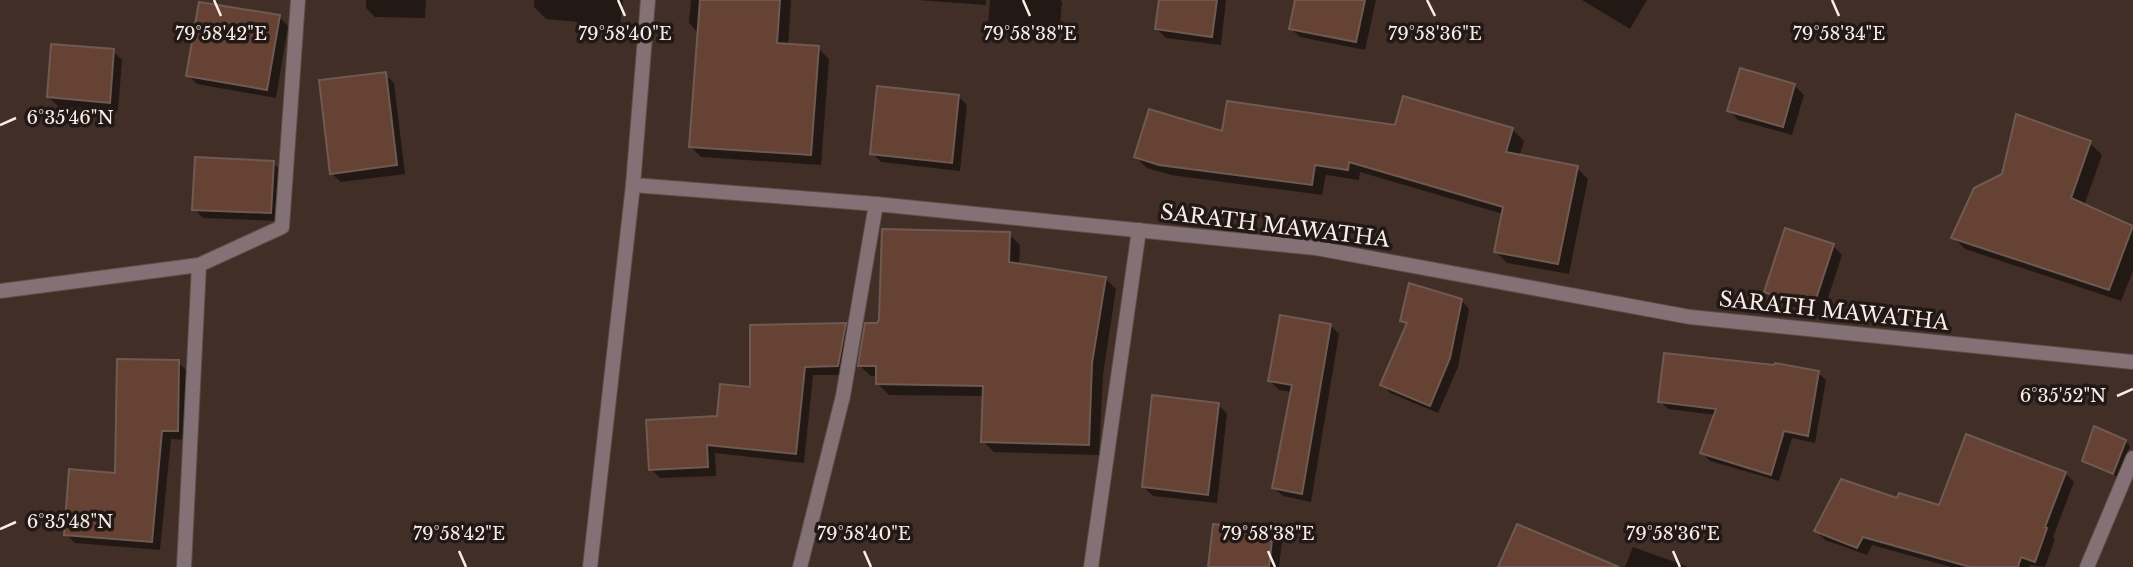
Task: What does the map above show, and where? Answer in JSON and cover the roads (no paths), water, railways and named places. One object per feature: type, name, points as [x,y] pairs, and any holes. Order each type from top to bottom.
[{"type":"street","points":[[0,291],[199,265],[282,227],[298,0]]},
{"type":"street","points":[[590,567],[633,185],[648,0]]},
{"type":"street","name":"SARATH MAWATHA","points":[[633,185],[876,204],[1316,248],[1690,317],[2133,362]]},
{"type":"street","points":[[800,567],[843,396],[876,204]]},
{"type":"street","points":[[1091,567],[1139,230]]},
{"type":"street","points":[[184,567],[199,265]]},
{"type":"street","points":[[2087,567],[2131,467]]}]
